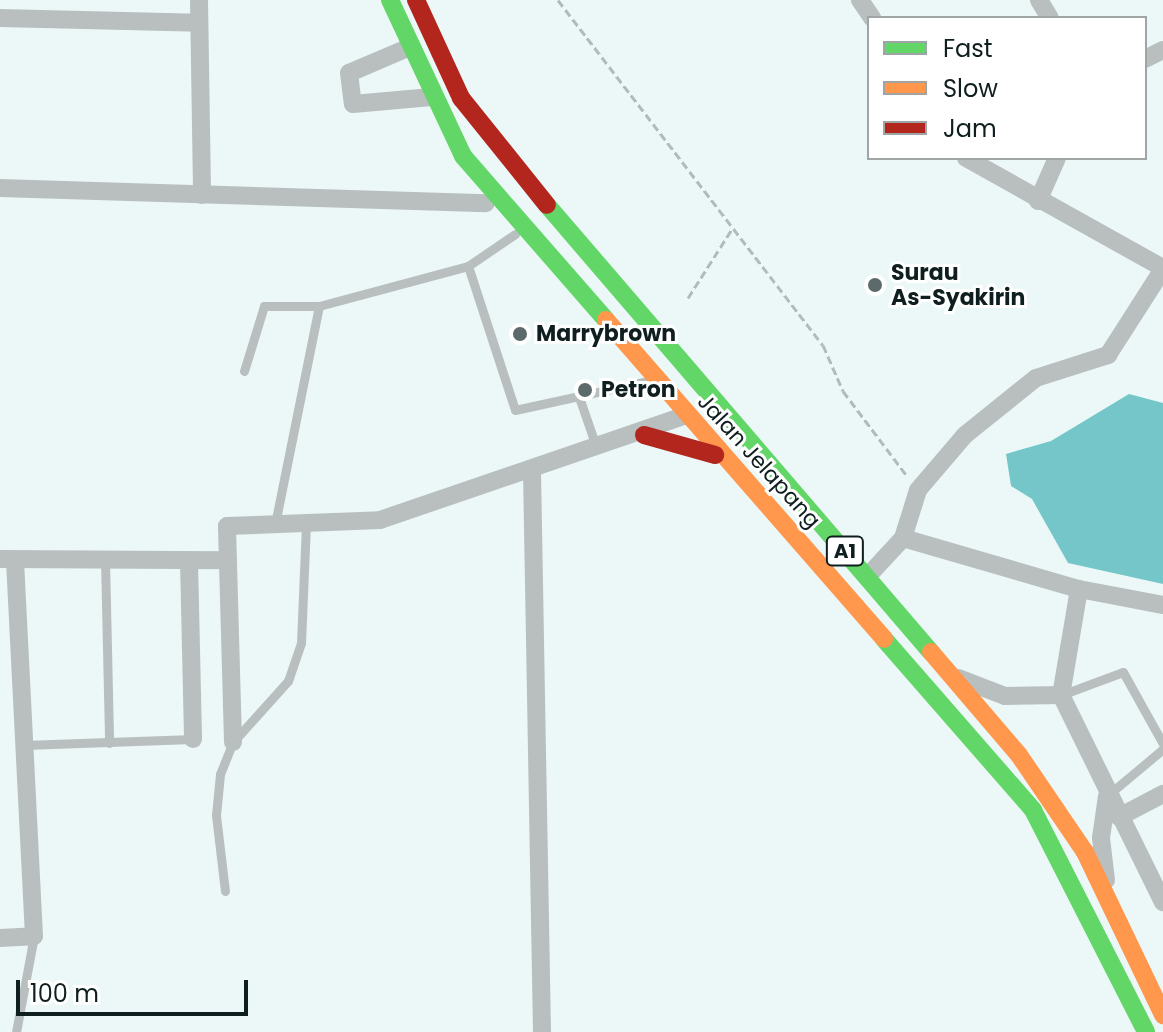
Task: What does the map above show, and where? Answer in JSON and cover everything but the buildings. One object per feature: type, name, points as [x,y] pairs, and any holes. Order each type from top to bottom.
[{"type":"main road","name":"Jalan Jelapang","points":[[390,0],[432,97],[463,156],[659,382],[684,416],[978,738],[1033,810],[1146,1032]]},
{"type":"main road","points":[[416,0],[461,98],[562,219],[554,234],[535,237],[515,234],[486,203],[463,156]]},
{"type":"main road","name":"Jalan Jelapang","points":[[562,219],[583,240],[604,241],[648,291],[659,331],[867,577],[958,678],[1054,802],[1108,897],[1163,1015]]},
{"type":"main road","points":[[684,360],[684,416],[709,411],[733,421]]},
{"type":"main road","points":[[659,382],[644,434],[723,459]]},
{"type":"street","points":[[199,0],[202,195]]},
{"type":"street","points":[[0,18],[198,23]]},
{"type":"street","points":[[410,47],[349,73],[353,104],[432,97]]},
{"type":"street","points":[[867,577],[903,538],[918,490],[1007,397],[1036,378],[1108,355],[1163,268],[969,160]]},
{"type":"street","points":[[1038,201],[1056,160]]},
{"type":"street","points":[[0,188],[486,203]]},
{"type":"street","points":[[233,742],[227,526],[380,520],[644,434],[684,416]]},
{"type":"street","points":[[532,471],[542,1032]]},
{"type":"street","points":[[903,538],[1079,589],[1163,605]]},
{"type":"street","points":[[0,938],[34,936],[24,745],[7,559],[227,560]]},
{"type":"street","points":[[189,561],[193,739]]},
{"type":"street","points":[[1079,589],[1061,695],[1107,796],[1163,902]]},
{"type":"street","points":[[958,678],[1005,696],[1061,695]]},
{"type":"street","points":[[1119,817],[1163,794]]},
{"type":"street","points":[[1107,796],[1101,838],[1108,897]]},
{"type":"lane","points":[[244,371],[264,306],[319,306],[468,266],[515,234]]},
{"type":"lane","points":[[468,266],[515,410],[580,400],[659,382]]},
{"type":"lane","points":[[275,524],[319,306]]},
{"type":"lane","points":[[580,400],[597,450]]},
{"type":"lane","points":[[225,891],[216,815],[233,742],[288,681],[297,656],[306,524]]},
{"type":"lane","points":[[105,560],[109,743]]},
{"type":"lane","points":[[1061,695],[1123,672],[1163,746],[1107,796]]},
{"type":"lane","points":[[24,745],[193,739]]},
{"type":"lane","points":[[16,1032],[34,936]]},
{"type":"path","points":[[558,0],[823,345],[843,391],[918,490]]},
{"type":"path","points":[[688,298],[732,229]]},
{"type":"water","points":[[1129,394],[1163,403],[1163,584],[1068,563],[1032,499],[1011,486],[1006,454],[1051,441]]},
{"type":"traffic: fast","points":[[390,0],[463,156],[606,320]]},
{"type":"traffic: fast","points":[[547,205],[931,652]]},
{"type":"traffic: fast","points":[[884,639],[1033,810],[1146,1032]]},
{"type":"traffic: slow","points":[[606,320],[884,639]]},
{"type":"traffic: slow","points":[[931,652],[1019,755],[1085,852],[1163,1015]]},
{"type":"traffic: jam","points":[[416,0],[461,98],[547,205]]},
{"type":"traffic: jam","points":[[644,435],[715,455]]},
{"type":"place","name":"Surau As-Syakirin","points":[[875,285]]},
{"type":"place","name":"Marrybrown","points":[[520,334]]},
{"type":"place","name":"Petron","points":[[585,390]]}]
